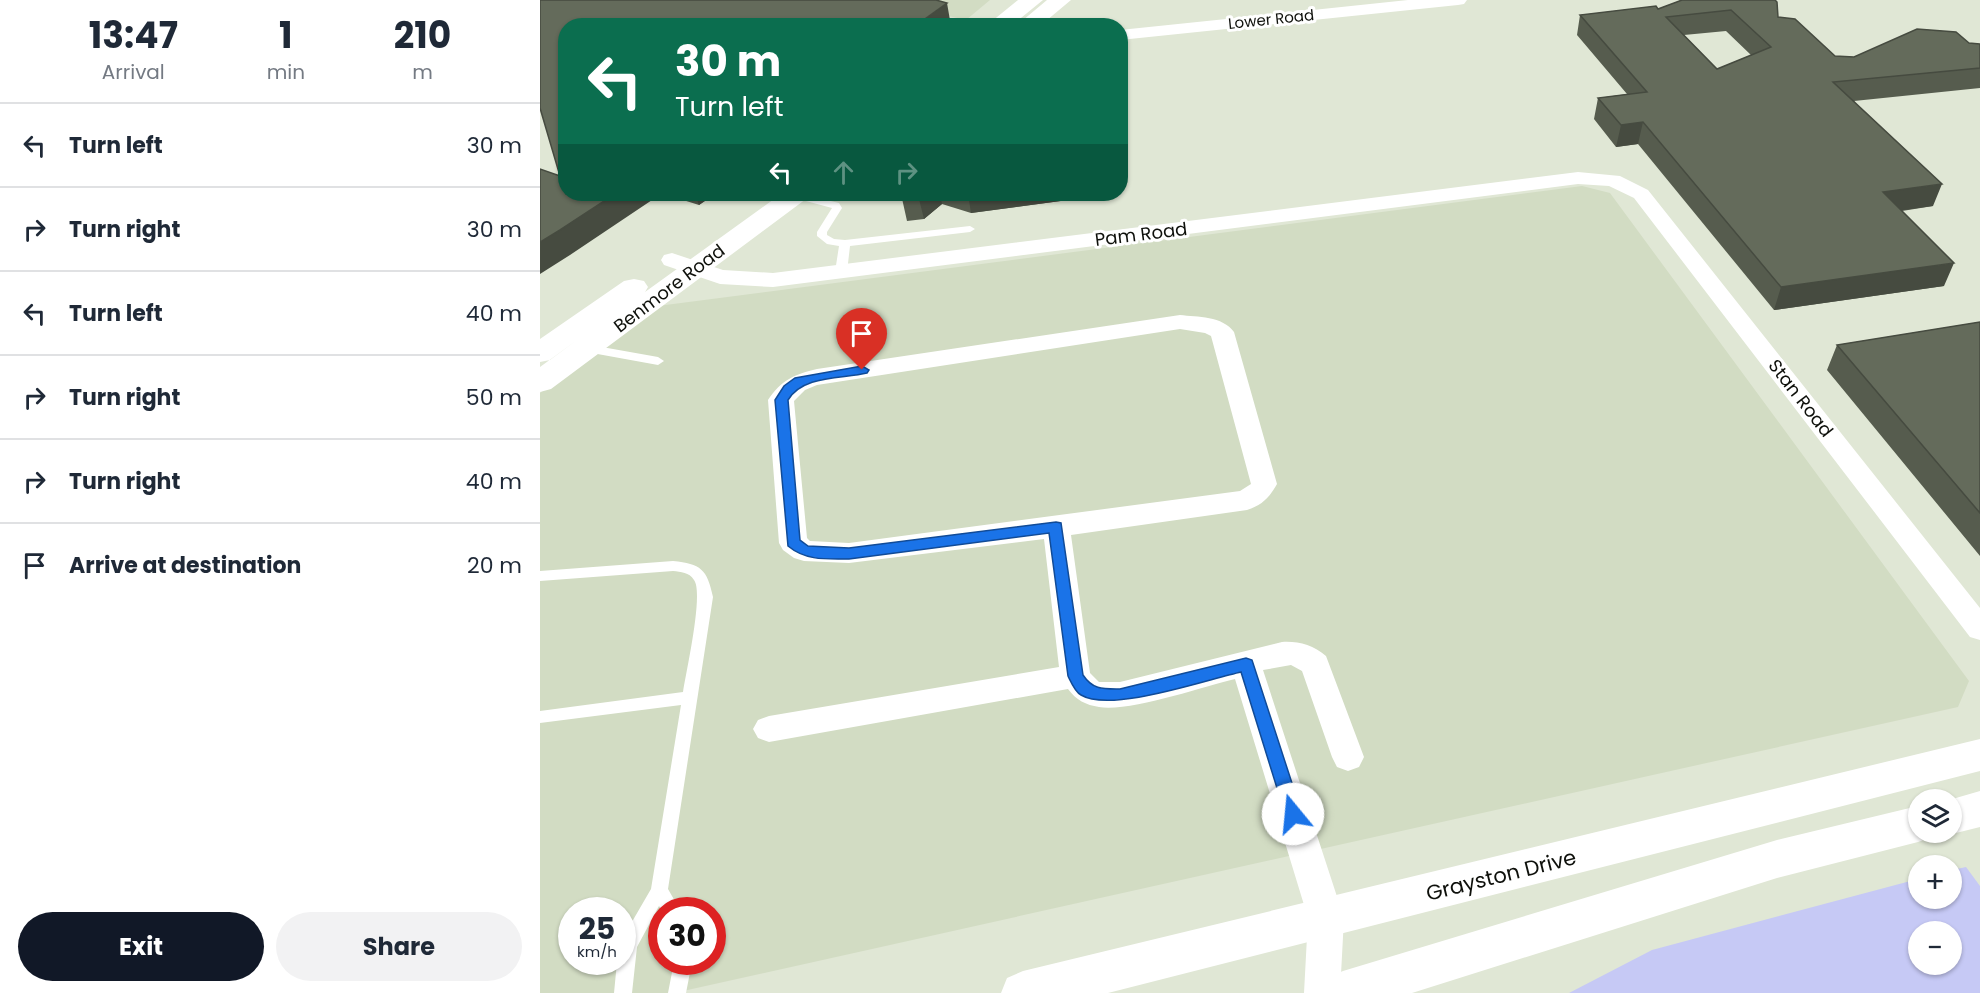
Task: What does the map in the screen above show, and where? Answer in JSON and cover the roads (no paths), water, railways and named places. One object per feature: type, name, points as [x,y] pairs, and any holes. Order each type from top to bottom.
[{"type":"main road","points":[[1010,18],[1032,0]]},
{"type":"main road","points":[[1036,18],[1060,0]]},
{"type":"main road","name":"Benmore Road","points":[[540,382],[588,349],[756,201]]},
{"type":"main road","name":"Benmore Road","points":[[546,342],[683,265],[785,201]]},
{"type":"main road","name":"Grayston Drive","points":[[1023,993],[1980,755]]},
{"type":"main road","points":[[1962,814],[1980,809]]},
{"type":"main road","points":[[1343,993],[1777,859],[1908,826]]},
{"type":"street","name":"Lower Road","points":[[1128,34],[1458,0]]},
{"type":"street","name":"Pam Road","points":[[683,265],[720,276],[773,280],[1578,178],[1613,180]]},
{"type":"street","name":"Stan Road","points":[[1613,180],[1641,194],[1980,629]]},
{"type":"street","points":[[1180,322],[1211,326],[1222,332],[1264,484],[1259,492],[1247,500],[1056,527],[849,554],[804,551],[793,543],[781,400],[788,389],[800,381],[817,377],[1180,322]]},
{"type":"street","points":[[1056,527],[1075,676],[1084,690],[1098,695],[1120,695],[1246,664],[1281,652],[1302,654],[1316,664],[1348,757]]},
{"type":"street","points":[[1246,664],[1326,918],[1322,993]]},
{"type":"street","points":[[769,729],[1075,676]]},
{"type":"lane","points":[[821,201],[835,205],[837,208],[826,222],[822,236],[831,242],[845,243],[970,229]]},
{"type":"lane","points":[[841,272],[845,243]]},
{"type":"lane","points":[[546,342],[658,361]]},
{"type":"lane","points":[[540,576],[673,566],[690,568],[702,578],[706,597],[659,890],[628,946],[622,993]]},
{"type":"lane","points":[[540,717],[689,698]]},
{"type":"lane","points":[[659,890],[663,897]]},
{"type":"lane","points":[[677,993],[680,975]]}]
